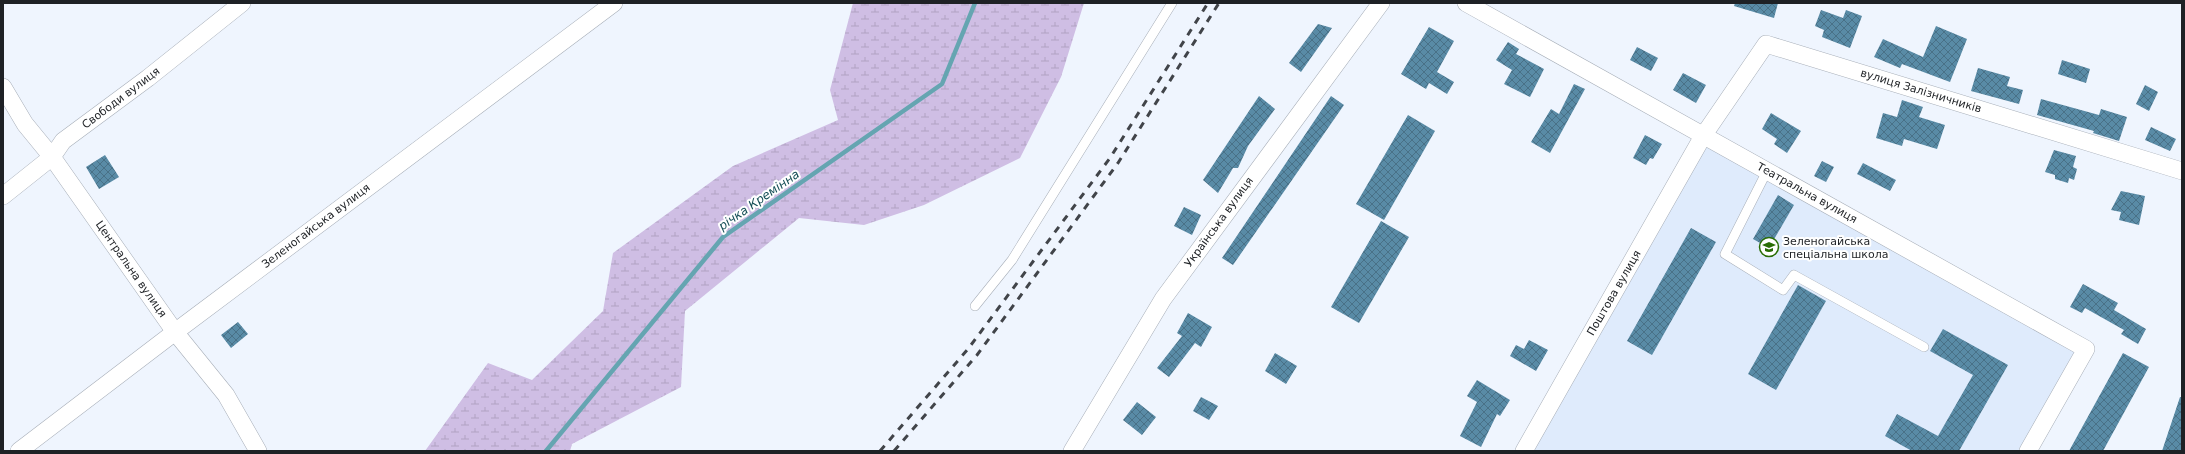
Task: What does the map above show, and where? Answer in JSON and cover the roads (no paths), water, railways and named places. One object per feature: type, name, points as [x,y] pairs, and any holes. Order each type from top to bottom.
[{"type":"street","name":"Свободи вулиця","points":[[3,196],[52,157],[63,141],[148,78],[242,3]]},
{"type":"street","name":"Зеленогайська вулиця","points":[[19,451],[175,332],[614,3]]},
{"type":"street","name":"Українська вулиця","points":[[1072,451],[1163,299],[1381,3]]},
{"type":"street","name":"Театральна вулиця","points":[[1466,3],[2086,349],[2028,451]]},
{"type":"street","name":"вулиця Залізничників","points":[[1704,136],[1766,44],[2182,171]]},
{"type":"street","name":"Центральна вулиця","points":[[3,87],[25,124],[52,157],[175,332],[226,394],[258,451]]},
{"type":"street","name":"Поштова вулиця","points":[[1524,451],[1704,136]]},
{"type":"lane","points":[[975,306],[1012,260],[1172,3]]},
{"type":"lane","points":[[1767,171],[1725,254],[1783,290],[1794,275],[1924,347]]},
{"type":"waterway","name":"річка Кремінна","points":[[546,451],[723,237],[942,84],[975,3]]},
{"type":"railway","points":[[880,451],[968,349],[1110,158],[1208,3]]},
{"type":"railway","points":[[894,451],[977,355],[1118,163],[1219,3]]},
{"type":"place","name":"Зеленогайська спеціальна школа","points":[[1769,247]]}]
